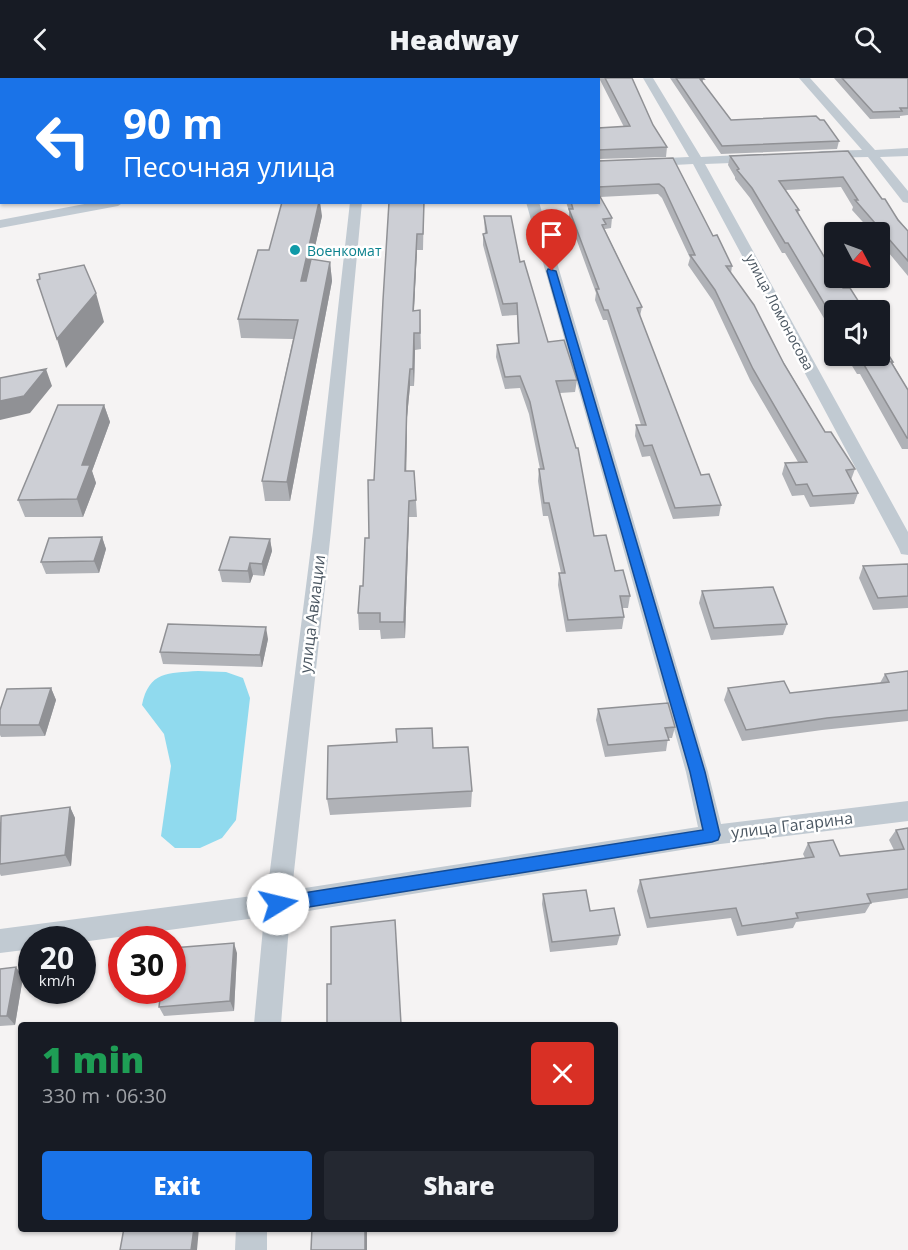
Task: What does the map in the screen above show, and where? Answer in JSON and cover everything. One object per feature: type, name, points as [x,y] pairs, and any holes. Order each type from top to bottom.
[{"type":"street","name":"улица Ломоносова","points":[[648,78],[697,160],[908,549]]},
{"type":"street","points":[[804,78],[872,153],[908,199]]},
{"type":"street","points":[[813,156],[908,152]]},
{"type":"street","points":[[600,165],[767,157]]},
{"type":"street","points":[[0,224],[107,204]]},
{"type":"street","name":"улица Авиации","points":[[268,1022],[278,904],[322,531],[356,204]]},
{"type":"street","points":[[533,204],[697,772],[712,835]]},
{"type":"street","name":"улица Гагарина","points":[[0,941],[278,904],[712,835],[908,811]]},
{"type":"street","points":[[250,1250],[252,1232]]},
{"type":"water","points":[[198,671],[226,672],[243,678],[250,698],[236,820],[222,838],[200,848],[175,848],[161,836],[171,766],[164,734],[142,705],[149,686],[161,676]]},
{"type":"building","points":[[605,78],[632,78],[653,125],[667,147],[600,150],[600,128],[630,126]]},
{"type":"building","points":[[676,78],[703,78],[700,79],[731,120],[816,116],[824,120],[839,141],[722,146]]},
{"type":"building","points":[[842,78],[908,78],[908,108],[900,108],[902,111],[873,112]]},
{"type":"building","points":[[848,151],[908,231],[908,261],[890,240],[890,222],[874,222],[855,200],[858,200],[843,177],[779,181],[799,210],[796,210],[824,256],[824,288],[850,288],[858,300],[824,300],[824,303],[788,243],[785,243],[730,156]]},
{"type":"building","points":[[673,158],[713,236],[717,235],[732,266],[726,266],[754,305],[784,364],[825,432],[831,432],[855,469],[846,470],[858,493],[813,496],[807,484],[796,485],[785,463],[807,462],[753,369],[715,290],[690,255],[695,255],[664,188],[659,184],[600,187],[600,161]]},
{"type":"building","points":[[600,197],[612,218],[603,219],[606,224],[602,225],[642,307],[637,308],[701,475],[709,474],[721,505],[675,508],[652,445],[644,446],[636,425],[646,425],[608,310],[604,310],[596,289],[599,289],[569,209],[573,209],[572,204],[600,204]]},
{"type":"building","points":[[281,204],[319,204],[301,281],[306,281],[311,259],[330,262],[287,482],[262,481],[298,320],[238,319],[258,250],[269,250]]},
{"type":"building","points":[[389,204],[424,204],[423,234],[417,234],[413,311],[420,310],[420,333],[414,333],[413,369],[410,369],[407,401],[405,471],[414,471],[416,500],[409,501],[404,622],[380,622],[380,613],[358,613],[360,586],[363,586],[365,538],[369,538],[368,480],[374,480]]},
{"type":"building","points":[[484,216],[511,216],[520,262],[524,261],[548,342],[564,340],[577,380],[556,381],[576,448],[578,448],[594,536],[606,535],[615,571],[623,570],[630,596],[620,596],[624,617],[568,620],[559,573],[565,573],[549,503],[544,503],[539,469],[544,469],[530,402],[520,376],[505,377],[497,345],[519,343],[517,303],[503,304],[483,234],[487,233]]},
{"type":"building","points":[[84,265],[96,293],[57,339],[37,280],[40,279],[39,274]]},
{"type":"building","points":[[890,357],[893,362],[891,362],[908,390],[907,438],[865,366],[890,366]]},
{"type":"building","points":[[46,369],[24,396],[0,401],[0,378]]},
{"type":"building","points":[[58,405],[104,405],[82,465],[90,465],[77,499],[18,500]]},
{"type":"building","points":[[102,537],[94,561],[41,562],[49,538]]},
{"type":"building","points":[[230,537],[270,539],[262,564],[250,563],[248,571],[219,570]]},
{"type":"building","points":[[908,564],[908,596],[878,598],[863,566]]},
{"type":"building","points":[[773,587],[787,624],[714,628],[702,591]]},
{"type":"building","points":[[168,624],[266,627],[260,655],[160,652]]},
{"type":"building","points":[[908,671],[908,710],[827,718],[746,730],[728,688],[784,681],[790,693],[889,682],[885,674]]},
{"type":"building","points":[[51,688],[39,725],[0,725],[0,710],[7,689]]},
{"type":"building","points":[[668,703],[675,727],[665,728],[669,740],[608,745],[598,709]]},
{"type":"building","points":[[432,728],[433,748],[468,747],[472,791],[327,799],[328,746],[397,742],[396,729]]},
{"type":"building","points":[[70,807],[65,855],[0,864],[1,816]]},
{"type":"building","points":[[908,828],[908,889],[867,894],[871,903],[796,913],[798,918],[742,926],[736,908],[650,918],[640,880],[814,857],[808,843],[833,840],[840,856],[904,849],[896,830]]},
{"type":"building","points":[[586,890],[590,911],[614,908],[620,935],[552,942],[543,894]]},
{"type":"building","points":[[395,920],[401,1022],[327,1022],[327,984],[331,984],[331,927]]},
{"type":"building","points":[[234,943],[230,1001],[159,1007],[159,1004],[186,1004],[186,947]]},
{"type":"building","points":[[16,967],[7,1016],[0,1016],[0,969]]},
{"type":"building","points":[[123,1232],[193,1232],[191,1250],[120,1250]]},
{"type":"building","points":[[312,1232],[365,1232],[365,1250],[311,1250]]},
{"type":"place","name":"Военкомат","points":[[295,250]]},
{"type":"route","points":[[278,904],[712,835],[697,772],[552,271]]}]
